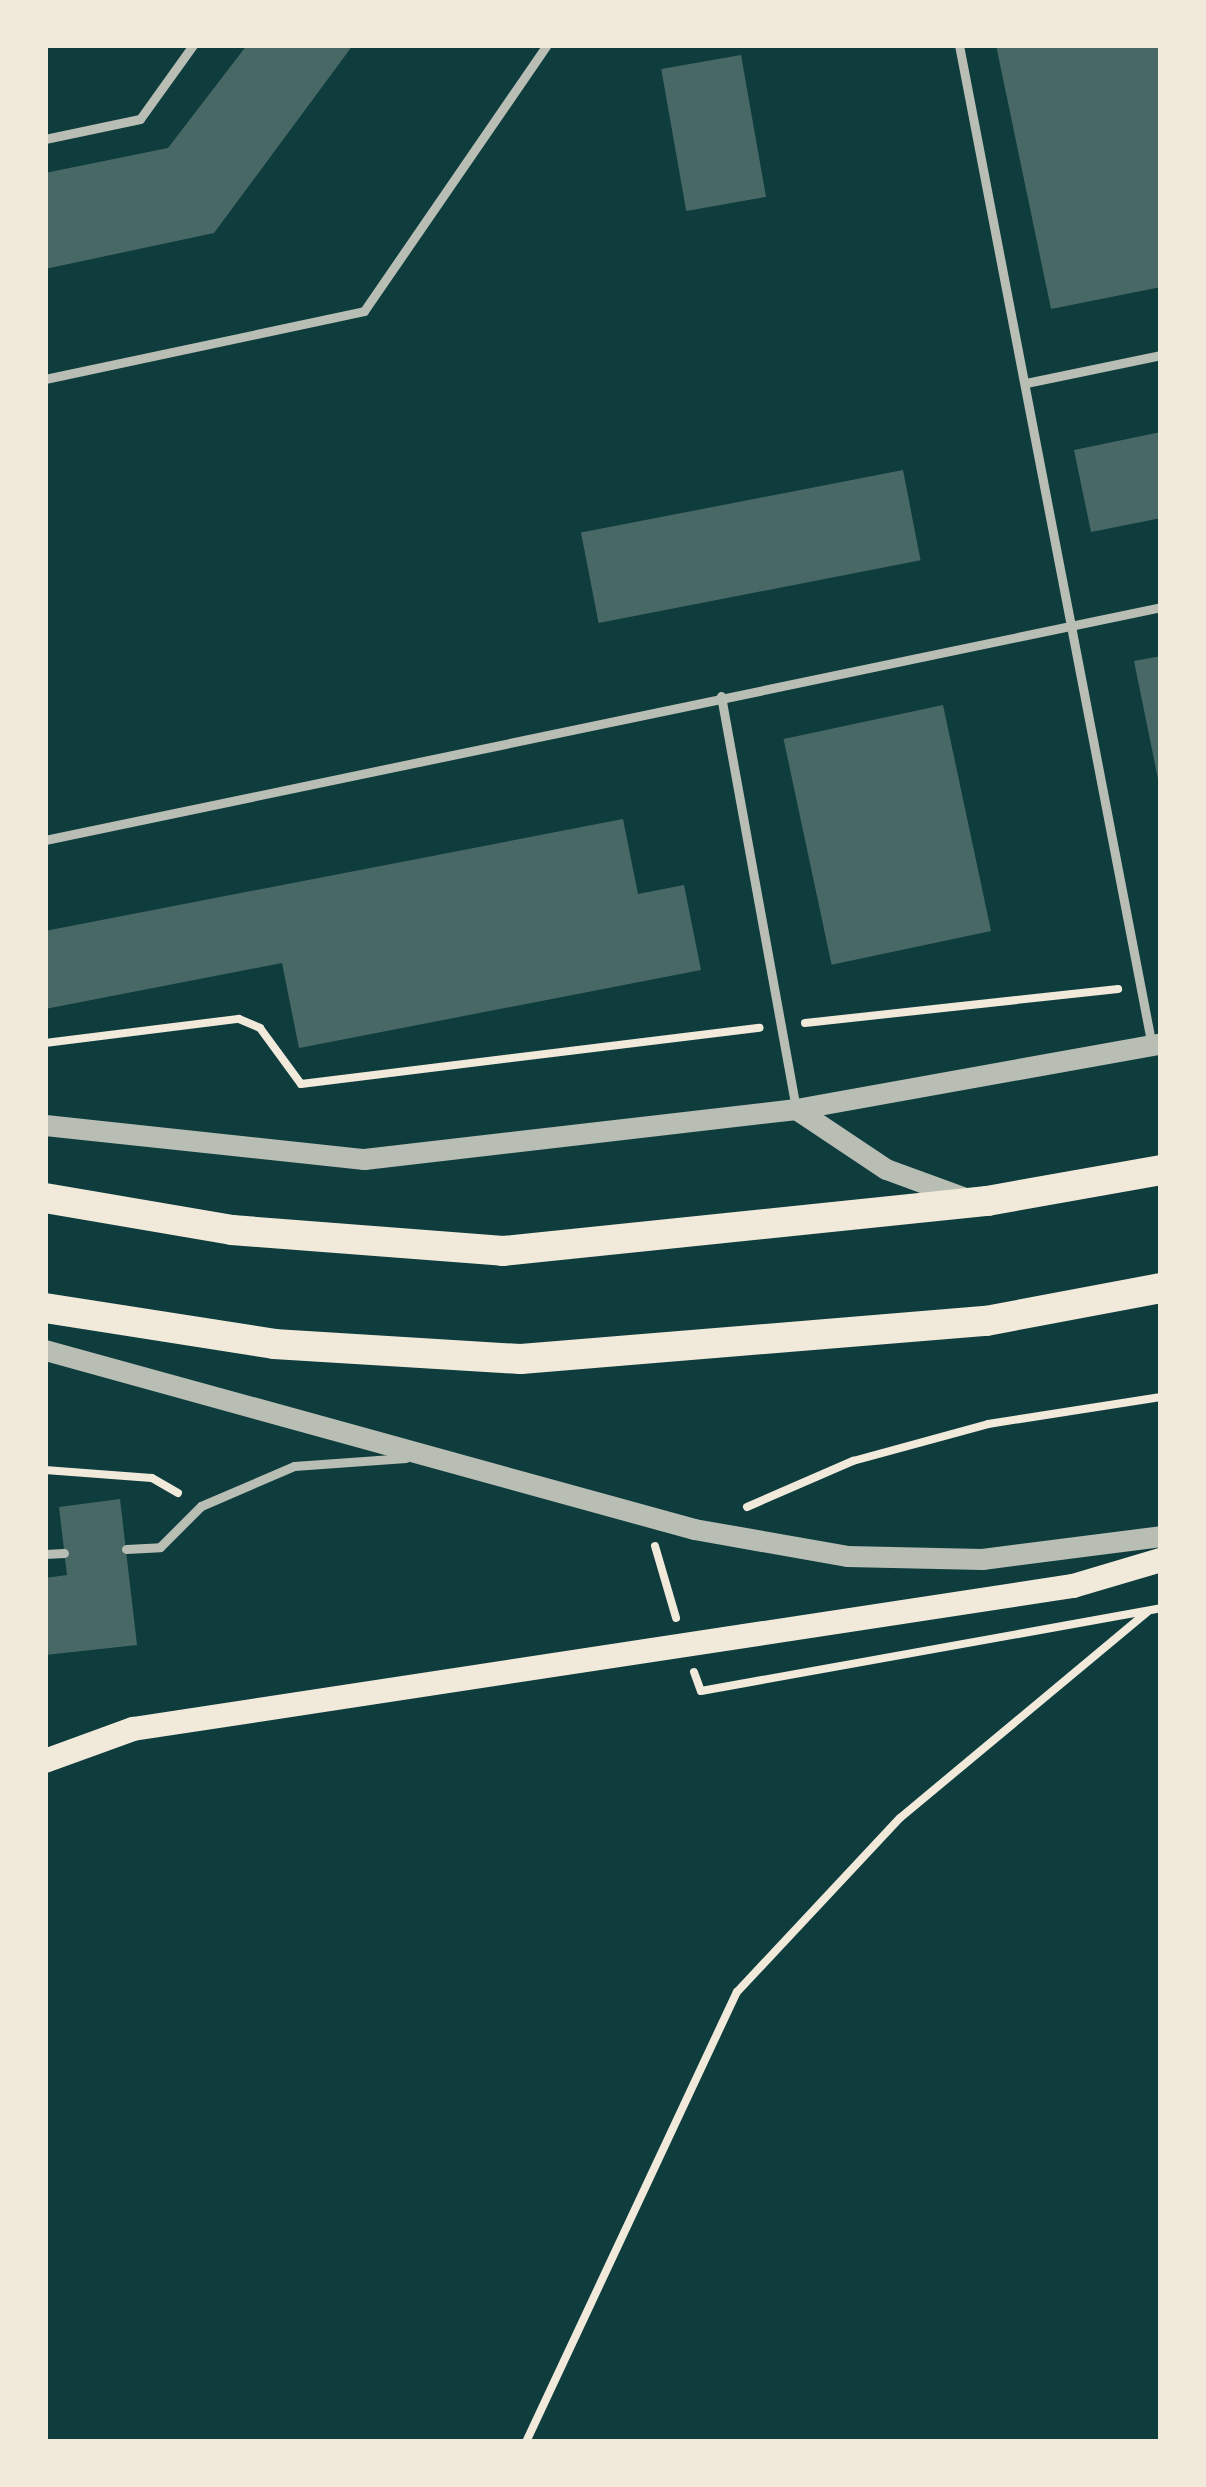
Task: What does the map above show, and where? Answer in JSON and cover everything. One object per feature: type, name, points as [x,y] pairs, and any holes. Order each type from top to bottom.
[{"type":"main road","points":[[45,1198],[232,1230],[503,1251],[986,1202],[1161,1170]]},
{"type":"main road","points":[[45,1308],[274,1344],[521,1359],[986,1321],[1161,1288]]},
{"type":"main road","points":[[45,1761],[133,1729],[1073,1586],[1161,1560]]},
{"type":"street","points":[[45,1125],[364,1160],[796,1109],[1156,1044]]},
{"type":"street","points":[[796,1109],[886,1169],[986,1202]]},
{"type":"street","points":[[45,1351],[418,1458],[847,1556],[982,1559],[1161,1535]]},
{"type":"lane","points":[[45,140],[140,119],[193,45]]},
{"type":"lane","points":[[45,379],[364,311],[547,45]]},
{"type":"lane","points":[[958,45],[1073,622],[1138,987],[1156,1044]]},
{"type":"lane","points":[[1026,382],[1161,355]]},
{"type":"lane","points":[[45,840],[1161,607]]},
{"type":"lane","points":[[721,697],[796,1109]]},
{"type":"lane","points":[[126,1549],[160,1547],[201,1506],[294,1466],[418,1458]]},
{"type":"lane","points":[[45,1554],[64,1553]]},
{"type":"path","points":[[45,1042],[239,1019],[260,1028],[301,1084],[1138,987]]},
{"type":"path","points":[[526,2442],[737,1992],[900,1818],[1147,1612]]},
{"type":"building","points":[[247,45],[353,45],[214,233],[45,269],[45,173],[168,148]]},
{"type":"building","points":[[996,45],[1161,45],[1161,287],[1051,309]]},
{"type":"building","points":[[741,55],[766,197],[686,211],[661,69]]},
{"type":"building","points":[[1161,432],[1161,518],[1091,532],[1074,450]]},
{"type":"building","points":[[903,470],[921,560],[599,623],[581,533]]},
{"type":"building","points":[[1161,656],[1161,784],[1159,784],[1134,661]]},
{"type":"building","points":[[943,705],[991,931],[832,965],[784,739]]},
{"type":"building","points":[[623,819],[638,894],[684,885],[701,970],[299,1048],[282,963],[45,1009],[45,931]]},
{"type":"building","points":[[120,1499],[137,1645],[45,1655],[45,1578],[67,1575],[59,1507]]}]
